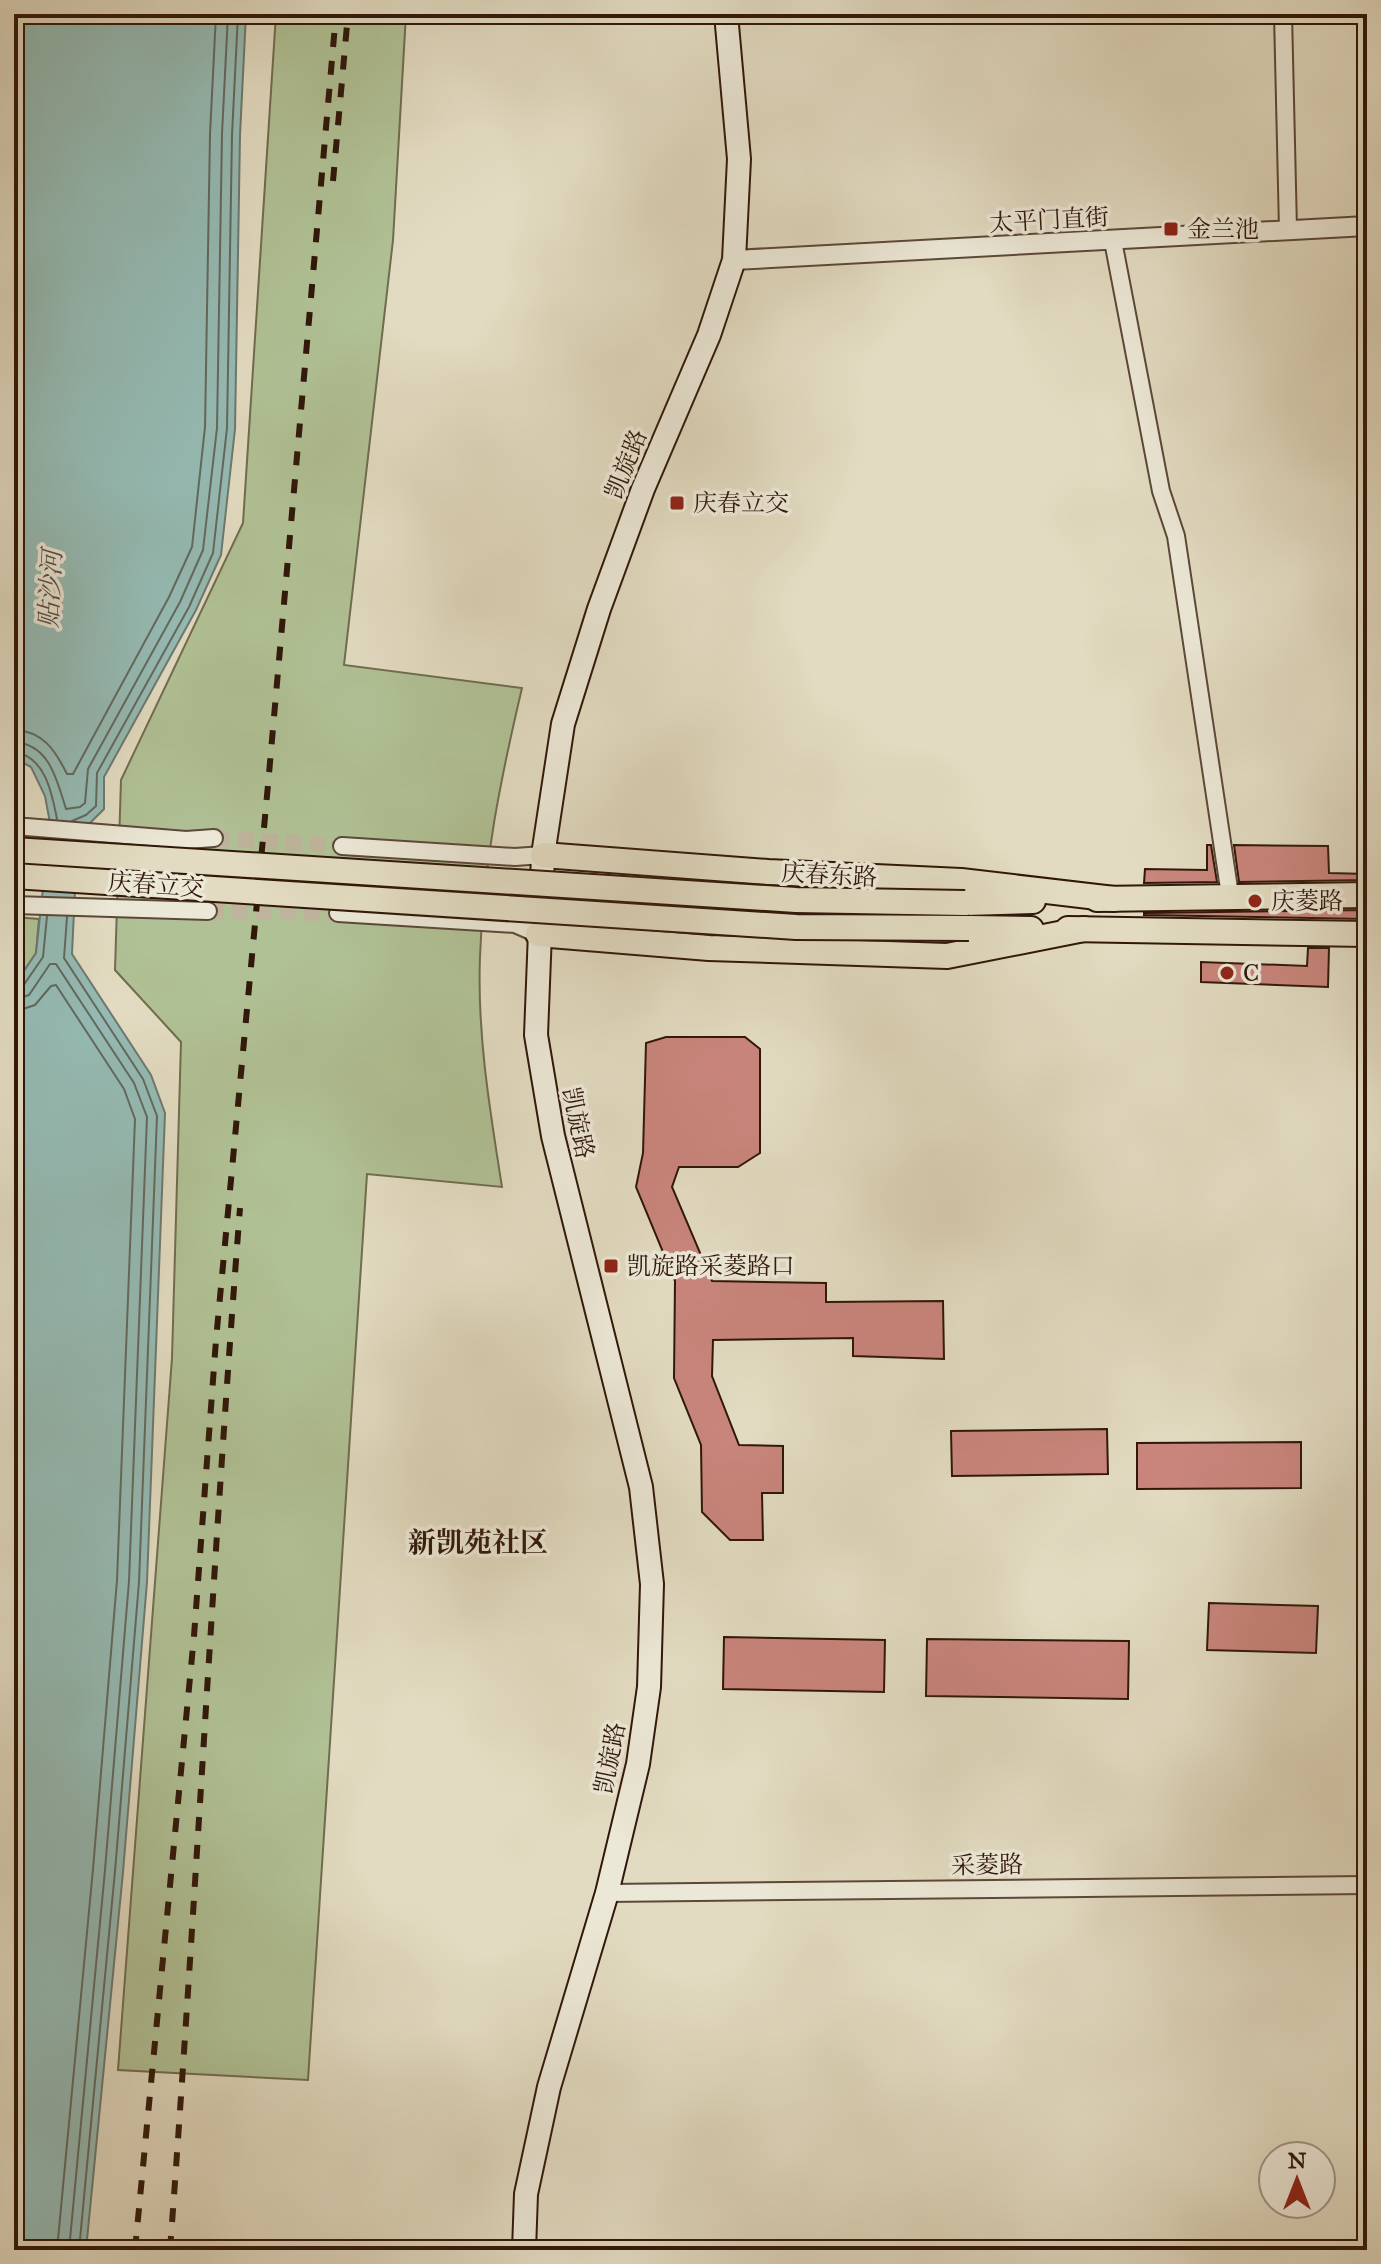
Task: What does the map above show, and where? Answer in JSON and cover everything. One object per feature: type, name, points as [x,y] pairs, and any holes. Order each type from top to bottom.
[{"type":"main road","name":"凯旋路","points":[[524,2250],[526,2194],[549,2087],[607,1893],[638,1764],[649,1687],[652,1584],[641,1487],[553,1136],[536,1035],[543,855],[563,724],[599,609],[643,489],[709,335],[734,260],[739,159],[726,14]]},
{"type":"main road","name":"庆春立交","points":[[14,850],[781,899],[965,903]]},
{"type":"main road","name":"庆春东路","points":[[543,855],[768,872],[961,881],[1114,899]]},
{"type":"main road","name":"庆春立交","points":[[14,876],[796,927],[1084,929]]},
{"type":"main road","name":"庆春东路","points":[[965,903],[1230,895],[1367,895]]},
{"type":"main road","points":[[538,934],[709,948],[947,956],[1084,929],[1367,934]]},
{"type":"street","points":[[1283,14],[1288,230]]},
{"type":"street","name":"太平门直街","points":[[734,260],[1367,226]]},
{"type":"street","points":[[1113,241],[1161,491],[1176,536],[1230,895]]},
{"type":"street","points":[[14,826],[186,840],[214,838]]},
{"type":"street","points":[[342,846],[515,857],[543,855]]},
{"type":"street","points":[[14,905],[208,911]]},
{"type":"street","points":[[338,913],[515,924],[538,934]]},
{"type":"street","name":"采菱路","points":[[607,1893],[1367,1885]]},
{"type":"green space","points":[[276,14],[406,14],[393,240],[344,665],[522,688],[494,821],[480,957],[482,1044],[502,1187],[367,1174],[308,2080],[118,2070],[172,1358],[181,1042],[115,970],[121,780],[243,523]]},
{"type":"green space","points":[[14,917],[39,919],[36,953],[14,986]]},
{"type":"water","name":"贴沙河","points":[[14,14],[246,14],[240,135],[235,429],[221,555],[196,610],[104,777],[104,809],[90,823],[78,826],[72,954],[151,1075],[165,1113],[147,1582],[123,1872],[86,2250],[14,2250],[14,986],[36,953],[50,823],[45,796],[31,767],[14,758]]},
{"type":"building","points":[[1207,845],[1211,845],[1217,882],[1144,883],[1145,869],[1207,870]]},
{"type":"building","points":[[1234,845],[1328,846],[1329,873],[1367,874],[1367,880],[1239,882]]},
{"type":"building","points":[[1367,910],[1367,919],[1144,915],[1144,913]]},
{"type":"building","points":[[1308,948],[1329,948],[1328,987],[1201,982],[1201,962],[1307,966]]},
{"type":"building","points":[[666,1037],[745,1037],[760,1049],[760,1153],[738,1167],[679,1167],[672,1187],[712,1281],[826,1283],[826,1302],[943,1301],[944,1359],[853,1356],[853,1338],[713,1340],[712,1376],[739,1445],[783,1446],[783,1493],[762,1493],[763,1540],[730,1540],[702,1512],[701,1445],[674,1378],[675,1281],[636,1187],[643,1153],[646,1043]]},
{"type":"building","points":[[1107,1429],[1108,1474],[952,1476],[951,1431]]},
{"type":"building","points":[[1301,1442],[1301,1488],[1137,1489],[1137,1443]]},
{"type":"building","points":[[1209,1603],[1318,1606],[1316,1653],[1207,1650]]},
{"type":"building","points":[[724,1637],[885,1640],[884,1692],[723,1689]]},
{"type":"building","points":[[927,1639],[1129,1641],[1128,1699],[926,1696]]},
{"type":"tunnel","points":[[214,838],[342,846]]},
{"type":"tunnel","points":[[208,911],[338,913]]},
{"type":"railway","points":[[135,2250],[194,1636],[216,1340],[336,14]]},
{"type":"railway","points":[[333,181],[348,14]]},
{"type":"railway","points":[[170,2250],[240,1208]]},
{"type":"place","name":"金兰池","points":[[1171,229]]},
{"type":"place","name":"庆春立交","points":[[677,503]]},
{"type":"place","name":"庆菱路","points":[[1255,901]]},
{"type":"place","name":"C","points":[[1227,973]]},
{"type":"place","name":"凯旋路采菱路口","points":[[611,1266]]},
{"type":"district","name":"新凯苑社区","points":[[478,1542]]}]
